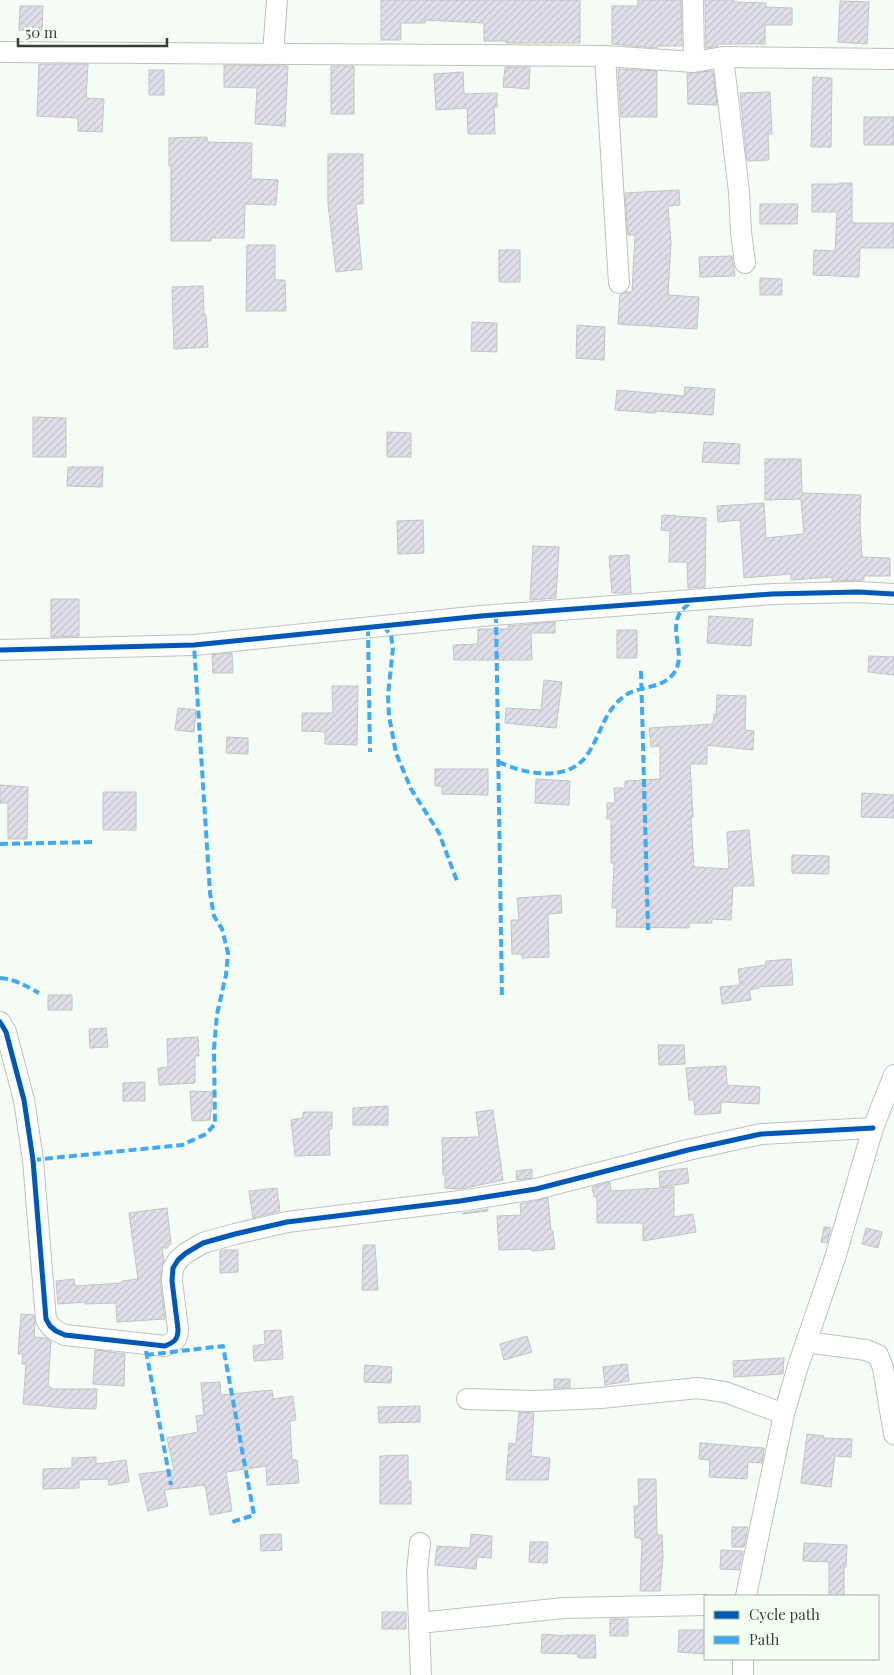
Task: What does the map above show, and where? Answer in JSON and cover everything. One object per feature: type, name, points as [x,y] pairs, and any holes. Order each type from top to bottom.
[{"type":"street","points":[[273,52],[277,0]]},
{"type":"street","points":[[693,0],[694,62]]},
{"type":"street","points":[[0,52],[273,52],[605,56],[694,62],[723,57],[894,59]]},
{"type":"street","points":[[605,56],[620,283]]},
{"type":"street","points":[[723,57],[739,192],[745,263]]},
{"type":"street","points":[[0,650],[194,645],[480,616],[772,594],[858,592],[894,594]]},
{"type":"street","points":[[0,1022],[6,1032],[24,1100],[33,1160],[46,1319],[56,1331],[79,1337],[165,1346],[174,1342],[178,1336],[178,1329],[172,1280],[173,1268],[186,1253],[203,1243],[235,1234],[287,1222],[460,1201],[536,1189],[688,1150],[761,1134],[873,1128]]},
{"type":"street","points":[[746,1595],[784,1414],[835,1258],[873,1128],[894,1075]]},
{"type":"street","points":[[806,1342],[866,1350],[878,1355],[882,1362],[894,1434]]},
{"type":"street","points":[[468,1399],[560,1400],[601,1398],[698,1388],[725,1392],[784,1414]]},
{"type":"street","points":[[420,1544],[417,1572],[421,1675]]},
{"type":"street","points":[[419,1623],[564,1608],[704,1605]]},
{"type":"street","points":[[742,1675],[743,1660]]},
{"type":"building","points":[[381,0],[580,0],[580,43],[506,43],[506,41],[484,41],[484,23],[425,20],[425,23],[401,23],[401,40],[381,40]]},
{"type":"building","points":[[638,0],[681,0],[682,46],[657,46],[657,48],[612,44],[612,6],[638,6]]},
{"type":"building","points":[[705,0],[734,0],[734,2],[766,3],[766,7],[792,8],[792,25],[765,25],[765,44],[718,44],[718,46],[706,48]]},
{"type":"building","points":[[840,1],[869,2],[867,44],[838,42]]},
{"type":"building","points":[[20,6],[43,6],[42,31],[19,30]]},
{"type":"building","points":[[39,64],[88,64],[86,98],[104,99],[102,132],[78,131],[78,118],[37,116]]},
{"type":"building","points":[[224,65],[288,66],[285,126],[255,124],[257,88],[224,87]]},
{"type":"building","points":[[331,66],[354,66],[354,114],[331,114]]},
{"type":"building","points":[[505,67],[530,67],[529,89],[503,87]]},
{"type":"building","points":[[618,69],[657,71],[657,117],[621,117]]},
{"type":"building","points":[[149,70],[164,70],[164,95],[149,95]]},
{"type":"building","points":[[713,71],[717,105],[688,104],[687,73]]},
{"type":"building","points":[[463,72],[464,94],[497,93],[497,107],[494,107],[495,134],[468,134],[467,108],[436,110],[434,74]]},
{"type":"building","points":[[813,77],[832,78],[831,147],[811,147]]},
{"type":"building","points":[[770,92],[772,134],[768,134],[769,160],[747,161],[740,93]]},
{"type":"building","points":[[864,117],[894,117],[894,145],[864,145]]},
{"type":"building","points":[[207,137],[207,142],[252,143],[251,179],[278,180],[276,205],[245,204],[244,238],[211,238],[211,241],[171,241],[169,138]]},
{"type":"building","points":[[328,154],[363,154],[363,204],[356,204],[362,269],[336,272],[328,204]]},
{"type":"building","points":[[852,183],[852,223],[894,223],[894,248],[860,248],[859,277],[813,275],[814,250],[835,251],[837,212],[812,212],[812,184]]},
{"type":"building","points":[[679,190],[680,205],[668,206],[671,243],[668,295],[699,297],[697,329],[618,324],[620,295],[632,292],[635,235],[628,235],[625,193]]},
{"type":"building","points":[[760,204],[798,204],[797,224],[760,224]]},
{"type":"building","points":[[247,245],[275,245],[275,280],[285,280],[286,311],[246,311]]},
{"type":"building","points":[[499,250],[520,250],[520,282],[499,282]]},
{"type":"building","points":[[732,256],[735,276],[700,277],[699,257]]},
{"type":"building","points":[[760,278],[782,279],[782,295],[760,295]]},
{"type":"building","points":[[203,286],[208,347],[174,349],[172,287]]},
{"type":"building","points":[[472,322],[497,323],[497,352],[471,351]]},
{"type":"building","points":[[577,325],[605,327],[604,360],[576,358]]},
{"type":"building","points":[[685,387],[715,389],[713,415],[615,410],[617,390],[684,396]]},
{"type":"building","points":[[33,417],[66,418],[66,457],[33,457]]},
{"type":"building","points":[[387,432],[411,433],[411,457],[387,457]]},
{"type":"building","points":[[704,442],[740,444],[739,464],[702,462]]},
{"type":"building","points":[[765,459],[801,459],[802,493],[861,495],[862,557],[890,558],[890,576],[864,576],[864,580],[832,581],[832,577],[791,580],[791,574],[744,578],[740,520],[718,522],[717,506],[764,503],[766,538],[804,534],[801,499],[765,500]]},
{"type":"building","points":[[68,467],[103,467],[102,487],[67,486]]},
{"type":"building","points":[[662,515],[706,518],[705,587],[688,588],[687,562],[669,562],[670,531],[661,530]]},
{"type":"building","points":[[423,520],[424,553],[398,554],[397,521]]},
{"type":"building","points":[[533,546],[559,547],[556,598],[530,600]]},
{"type":"building","points":[[629,555],[631,593],[612,593],[609,556]]},
{"type":"building","points":[[51,599],[79,599],[79,636],[51,637]]},
{"type":"building","points":[[709,616],[753,619],[751,646],[707,643]]},
{"type":"building","points":[[555,622],[555,633],[531,633],[532,660],[454,660],[453,645],[478,644],[478,629],[508,629],[508,626]]},
{"type":"building","points":[[617,630],[637,630],[637,658],[617,658]]},
{"type":"building","points":[[232,653],[233,673],[213,673],[212,655]]},
{"type":"building","points":[[869,656],[894,657],[894,675],[868,672]]},
{"type":"building","points":[[544,680],[562,682],[556,728],[505,723],[506,708],[541,710]]},
{"type":"building","points":[[332,686],[358,686],[357,745],[325,744],[325,732],[302,731],[302,713],[333,713]]},
{"type":"building","points":[[717,695],[746,696],[745,730],[754,731],[753,750],[707,745],[707,764],[690,764],[694,867],[729,869],[727,832],[749,830],[754,886],[733,886],[731,920],[712,919],[712,923],[689,923],[689,928],[616,927],[617,908],[612,908],[614,863],[611,863],[611,819],[607,819],[607,803],[615,803],[614,788],[625,788],[625,781],[660,779],[660,746],[651,747],[649,728],[713,724],[714,714],[716,715]]},
{"type":"building","points":[[178,708],[196,710],[194,732],[175,730]]},
{"type":"building","points":[[227,737],[248,738],[248,754],[226,753]]},
{"type":"building","points":[[435,769],[488,769],[488,795],[442,794],[442,786],[435,786]]},
{"type":"building","points":[[536,779],[570,781],[569,805],[535,803]]},
{"type":"building","points":[[0,785],[28,787],[27,839],[8,839],[8,803],[0,803]]},
{"type":"building","points":[[103,792],[136,792],[136,830],[103,830]]},
{"type":"building","points":[[862,793],[894,795],[894,818],[861,817]]},
{"type":"building","points":[[792,855],[829,856],[829,874],[792,873]]},
{"type":"building","points":[[561,895],[562,913],[548,914],[549,957],[522,958],[522,954],[512,954],[511,920],[519,920],[517,898]]},
{"type":"building","points":[[791,959],[793,985],[759,987],[749,990],[751,1000],[722,1004],[720,987],[740,985],[738,969],[766,965],[766,961]]},
{"type":"building","points":[[48,995],[72,995],[72,1010],[48,1010]]},
{"type":"building","points":[[106,1028],[108,1047],[90,1048],[89,1029]]},
{"type":"building","points":[[198,1037],[199,1056],[195,1056],[195,1083],[159,1085],[158,1068],[168,1067],[167,1039]]},
{"type":"building","points":[[658,1045],[684,1045],[685,1064],[659,1065]]},
{"type":"building","points":[[726,1066],[727,1085],[760,1087],[759,1104],[721,1102],[721,1113],[695,1115],[694,1100],[689,1100],[686,1068]]},
{"type":"building","points":[[145,1082],[145,1101],[123,1101],[123,1083]]},
{"type":"building","points":[[190,1091],[213,1092],[210,1120],[192,1121]]},
{"type":"building","points":[[388,1106],[388,1125],[353,1125],[353,1108]]},
{"type":"building","points":[[493,1110],[503,1180],[461,1189],[445,1188],[442,1138],[479,1137],[476,1112]]},
{"type":"building","points":[[303,1112],[332,1112],[332,1129],[329,1129],[330,1155],[295,1156],[291,1120],[303,1118]]},
{"type":"building","points":[[687,1168],[689,1183],[660,1187],[659,1172]]},
{"type":"building","points":[[532,1169],[532,1178],[517,1180],[516,1171]]},
{"type":"building","points":[[610,1182],[611,1191],[674,1187],[674,1217],[693,1214],[696,1232],[643,1241],[643,1223],[597,1223],[597,1197],[594,1197],[592,1187]]},
{"type":"building","points":[[277,1188],[280,1211],[253,1218],[249,1191]]},
{"type":"building","points":[[548,1198],[551,1231],[553,1231],[555,1249],[532,1251],[532,1249],[499,1250],[497,1216],[521,1215],[520,1204]]},
{"type":"building","points":[[167,1208],[171,1244],[168,1245],[168,1248],[162,1248],[164,1261],[160,1280],[165,1319],[117,1322],[116,1303],[85,1304],[85,1302],[58,1304],[56,1281],[74,1279],[75,1286],[122,1283],[122,1281],[138,1279],[129,1213]]},
{"type":"building","points":[[488,1209],[488,1211],[463,1214],[463,1213]]},
{"type":"building","points":[[824,1227],[831,1228],[827,1243],[821,1242]]},
{"type":"building","points":[[866,1228],[882,1232],[878,1248],[862,1244]]},
{"type":"building","points":[[363,1245],[375,1245],[378,1290],[362,1290]]},
{"type":"building","points":[[238,1250],[238,1272],[220,1273],[220,1251]]},
{"type":"building","points":[[21,1314],[34,1315],[34,1337],[46,1338],[51,1342],[48,1387],[51,1387],[51,1389],[97,1389],[96,1409],[23,1404],[26,1364],[22,1364],[23,1354],[18,1354]]},
{"type":"building","points":[[281,1330],[283,1359],[254,1361],[253,1346],[265,1344],[264,1331]]},
{"type":"building","points":[[527,1336],[532,1352],[504,1360],[500,1344]]},
{"type":"building","points":[[95,1350],[125,1354],[124,1386],[93,1384]]},
{"type":"building","points":[[784,1358],[783,1374],[734,1377],[733,1361]]},
{"type":"building","points":[[627,1364],[629,1381],[605,1385],[603,1367]]},
{"type":"building","points":[[365,1365],[392,1367],[391,1383],[364,1382]]},
{"type":"building","points":[[554,1379],[570,1379],[570,1388],[554,1388]]},
{"type":"building","points":[[220,1382],[221,1395],[272,1390],[273,1399],[293,1396],[296,1420],[290,1421],[292,1460],[297,1460],[299,1483],[267,1485],[266,1466],[226,1472],[232,1511],[210,1515],[205,1485],[164,1490],[168,1506],[148,1511],[139,1474],[174,1470],[167,1438],[198,1432],[196,1416],[204,1415],[201,1383]]},
{"type":"building","points":[[420,1406],[420,1422],[379,1423],[378,1407]]},
{"type":"building","points":[[519,1412],[534,1413],[531,1456],[550,1458],[548,1480],[506,1480],[509,1443],[516,1444]]},
{"type":"building","points":[[807,1434],[824,1436],[823,1438],[852,1439],[851,1457],[835,1456],[831,1487],[801,1483]]},
{"type":"building","points":[[700,1443],[764,1448],[762,1463],[748,1462],[747,1479],[709,1477],[710,1460],[699,1459]]},
{"type":"building","points":[[408,1455],[408,1481],[411,1481],[411,1504],[380,1504],[380,1456]]},
{"type":"building","points":[[96,1457],[96,1464],[126,1460],[129,1482],[109,1485],[108,1479],[79,1480],[79,1488],[43,1489],[43,1469],[72,1468],[72,1458]]},
{"type":"building","points":[[638,1479],[656,1479],[657,1535],[662,1535],[663,1556],[660,1591],[640,1591],[642,1543],[641,1538],[635,1538],[634,1506],[639,1506]]},
{"type":"building","points":[[732,1527],[748,1527],[744,1547],[732,1547]]},
{"type":"building","points":[[281,1534],[282,1550],[261,1551],[260,1535]]},
{"type":"building","points":[[471,1534],[492,1536],[491,1558],[477,1557],[476,1569],[435,1565],[437,1546],[470,1548]]},
{"type":"building","points":[[530,1542],[548,1542],[547,1563],[529,1562]]},
{"type":"building","points":[[804,1543],[847,1545],[846,1567],[844,1567],[844,1595],[829,1595],[829,1562],[803,1561]]},
{"type":"building","points":[[721,1550],[743,1551],[739,1570],[720,1569]]},
{"type":"building","points":[[382,1612],[406,1612],[406,1629],[382,1629]]},
{"type":"building","points":[[610,1619],[628,1619],[628,1636],[610,1636]]},
{"type":"building","points":[[679,1630],[704,1630],[704,1654],[678,1652]]},
{"type":"building","points":[[542,1634],[565,1636],[595,1635],[596,1658],[578,1658],[578,1654],[541,1653]]},
{"type":"marked path","points":[[499,762],[521,770],[545,774],[569,770],[579,764],[592,747],[616,703],[629,693],[663,682],[674,673],[679,660],[676,624],[679,614],[693,600]]},
{"type":"marked path","points":[[496,615],[502,999]]},
{"type":"marked path","points":[[384,626],[391,636],[393,648],[388,695],[389,716],[396,753],[411,789],[439,833],[457,881]]},
{"type":"marked path","points":[[368,628],[370,752]]},
{"type":"marked path","points":[[33,1160],[182,1145],[206,1134],[215,1124],[214,1049],[217,1014],[226,975],[228,953],[222,929],[214,916],[210,893],[194,645]]},
{"type":"marked path","points":[[641,671],[648,930]]},
{"type":"marked path","points":[[0,844],[93,842]]},
{"type":"marked path","points":[[0,978],[16,981],[39,993]]},
{"type":"marked path","points":[[146,1355],[223,1346],[254,1515],[229,1523]]},
{"type":"marked path","points":[[146,1351],[171,1485]]},
{"type":"cycle path","points":[[0,650],[194,645],[481,616],[772,594],[858,592],[894,594]]},
{"type":"cycle path","points":[[0,1022],[6,1032],[24,1100],[33,1160],[46,1319],[50,1326],[65,1335],[165,1346],[171,1343],[177,1338],[178,1329],[172,1281],[173,1268],[186,1253],[203,1243],[235,1234],[287,1222],[460,1201],[536,1189],[688,1150],[761,1134],[873,1128]]}]
